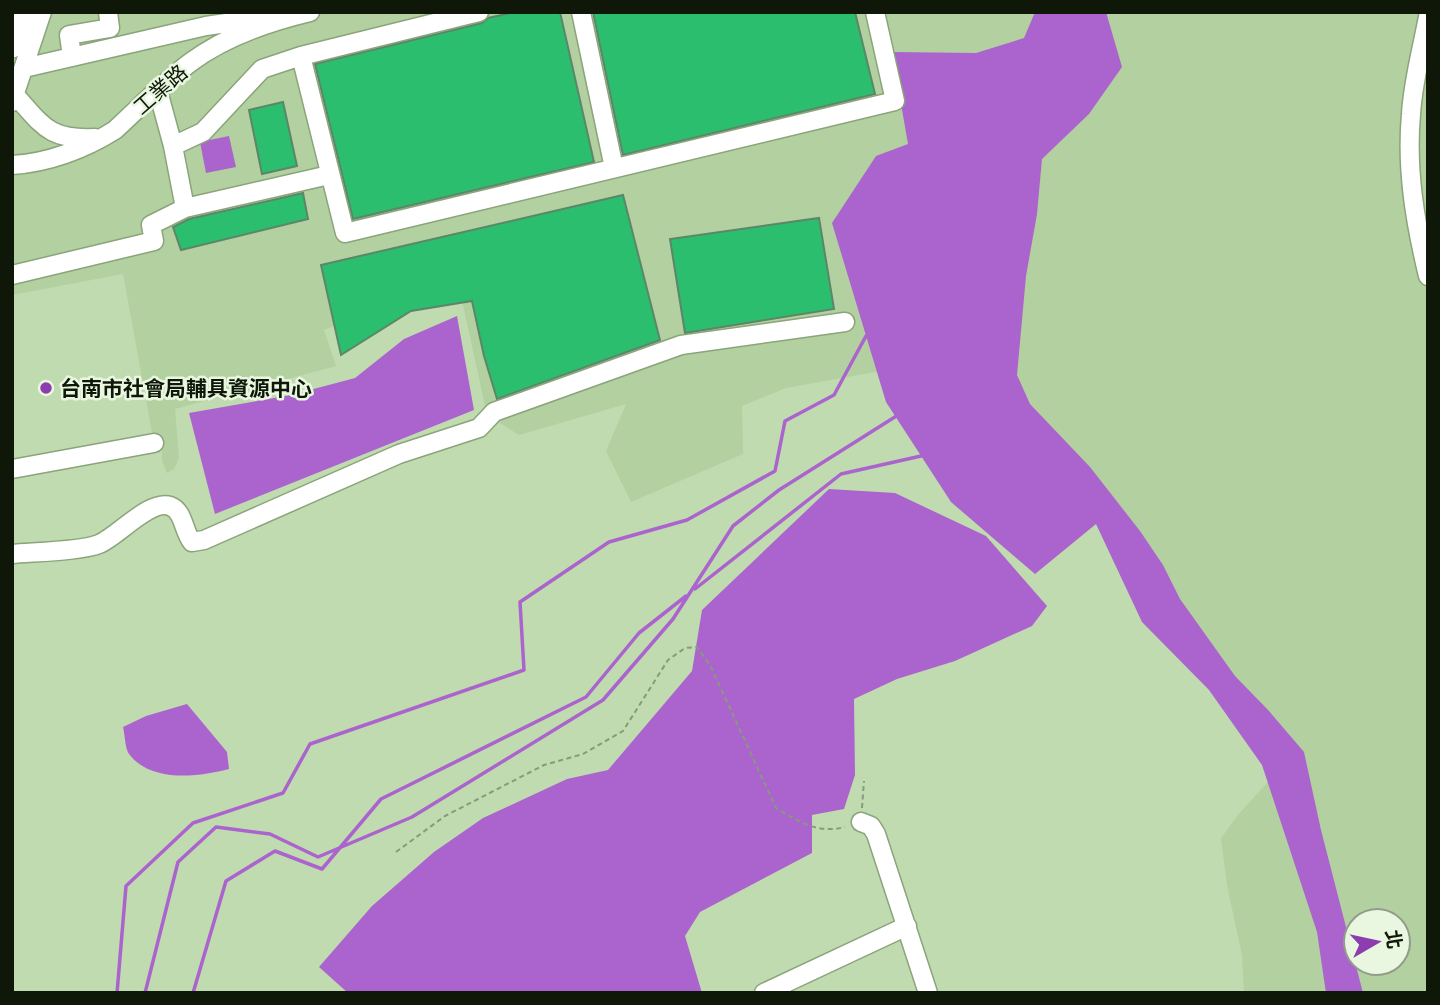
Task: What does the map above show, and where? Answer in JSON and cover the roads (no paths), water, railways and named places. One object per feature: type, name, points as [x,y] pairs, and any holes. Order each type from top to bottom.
[{"type":"street","points":[[42,12],[14,98],[56,135],[76,139],[103,138]]},
{"type":"street","points":[[72,57],[69,35],[110,29],[108,12]]},
{"type":"street","name":"工業路","points":[[12,165],[72,152],[103,138],[192,61],[269,22],[310,12]]},
{"type":"street","points":[[173,146],[203,132],[262,69],[301,56],[479,12]]},
{"type":"street","points":[[581,12],[614,168]]},
{"type":"street","points":[[301,56],[345,233],[895,101],[875,12]]},
{"type":"street","points":[[1428,17],[1411,112],[1410,167],[1414,219],[1428,276]]},
{"type":"street","points":[[24,68],[206,26],[253,19],[269,22]]},
{"type":"street","points":[[158,91],[186,208]]},
{"type":"street","points":[[12,275],[154,241],[151,225],[186,208],[329,175]]},
{"type":"street","points":[[12,554],[99,544],[142,514],[160,506],[169,506],[179,513],[192,542],[204,540],[399,454],[479,428],[494,412],[681,345],[845,322]]},
{"type":"street","points":[[12,469],[154,443]]},
{"type":"street","points":[[861,822],[871,826],[876,834],[929,993]]},
{"type":"street","points":[[764,993],[907,926]]},
{"type":"waterway","points":[[117,993],[126,886],[193,823],[283,793],[310,744],[524,670],[520,602],[609,542],[687,520],[775,471],[785,421],[834,395],[866,336]]},
{"type":"waterway","points":[[145,993],[178,862],[216,827],[270,834],[318,857],[412,817],[603,700],[673,619],[733,526],[779,490],[898,415]]},
{"type":"waterway","points":[[695,589],[841,474],[921,456]]},
{"type":"waterway","points":[[193,993],[226,881],[275,851],[322,869],[381,799],[586,697],[639,633],[686,596]]},
{"type":"place","name":"台南市社會局輔具資源中心","points":[[46,388]]}]
